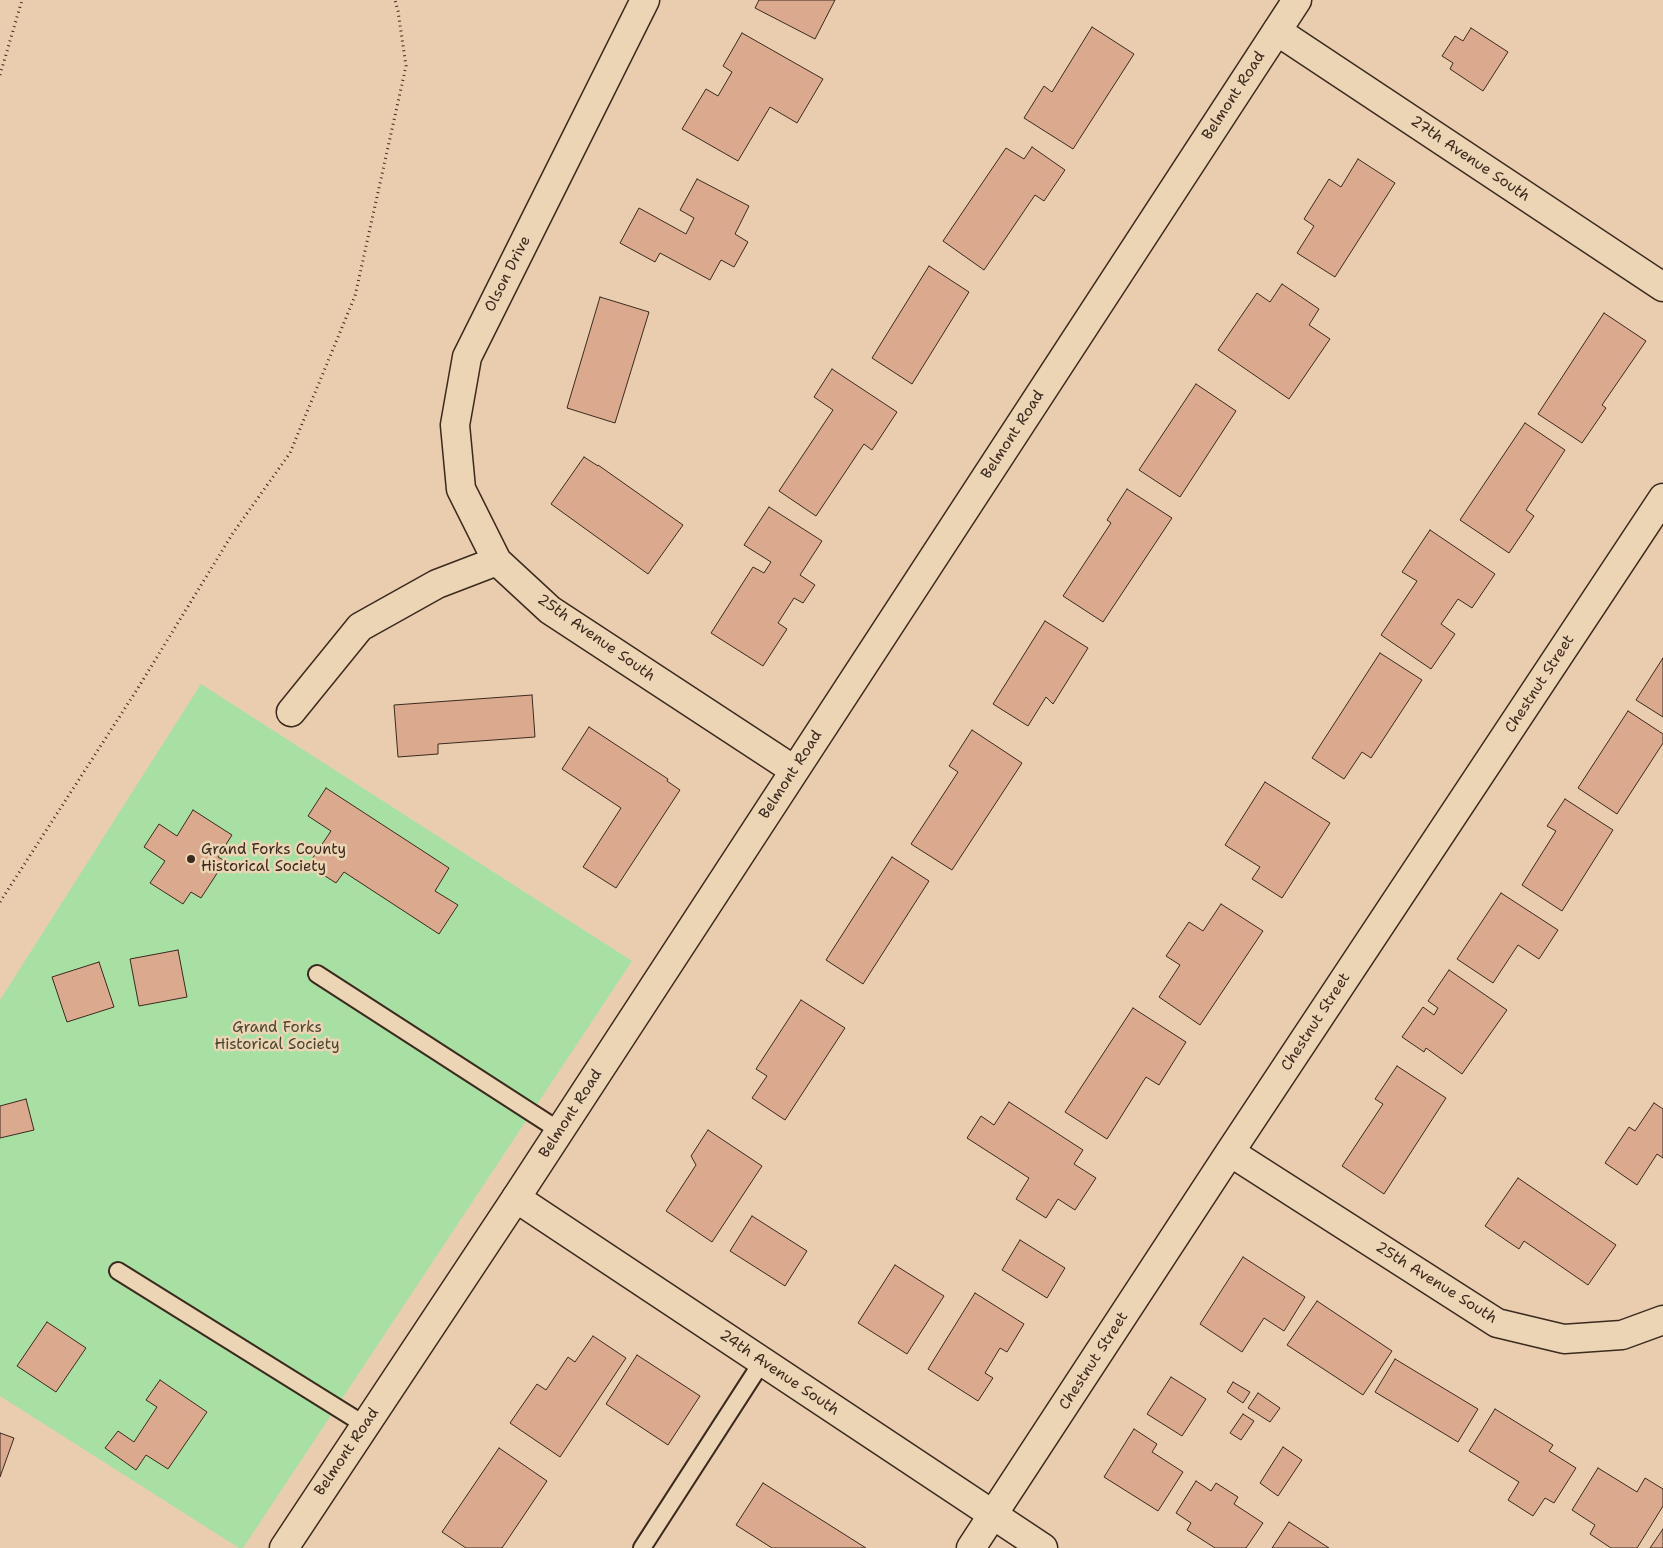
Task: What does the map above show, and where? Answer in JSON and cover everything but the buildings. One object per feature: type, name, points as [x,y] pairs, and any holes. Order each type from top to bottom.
[{"type":"street","name":"Olson Drive","points":[[497,561],[461,489],[455,425],[467,358],[645,0]]},
{"type":"street","name":"Belmont Road","points":[[284,1548],[560,1131],[1297,0]]},
{"type":"street","name":"27th Avenue South","points":[[1277,31],[1663,287]]},
{"type":"street","name":"Chestnut Street","points":[[971,1548],[1230,1152],[1663,498]]},
{"type":"street","points":[[291,712],[360,627],[437,584],[497,561]]},
{"type":"street","name":"25th Avenue South","points":[[497,561],[550,610],[794,770]]},
{"type":"street","name":"25th Avenue South","points":[[1230,1152],[1497,1323],[1564,1339],[1622,1335],[1663,1320]]},
{"type":"street","name":"24th Avenue South","points":[[516,1198],[1043,1548]]},
{"type":"lane","points":[[317,974],[560,1131]]},
{"type":"lane","points":[[118,1271],[365,1425]]},
{"type":"lane","points":[[642,1548],[762,1362]]},
{"type":"path","points":[[0,76],[22,0]]},
{"type":"path","points":[[0,902],[234,533],[290,453],[354,296],[406,66],[395,0]]},
{"type":"green space","name":"Grand Forks Historical Society","points":[[201,684],[632,961],[243,1548],[239,1548],[0,1396],[0,1000]]},
{"type":"place","name":"Grand Forks County Historical Society","points":[[191,859]]}]
